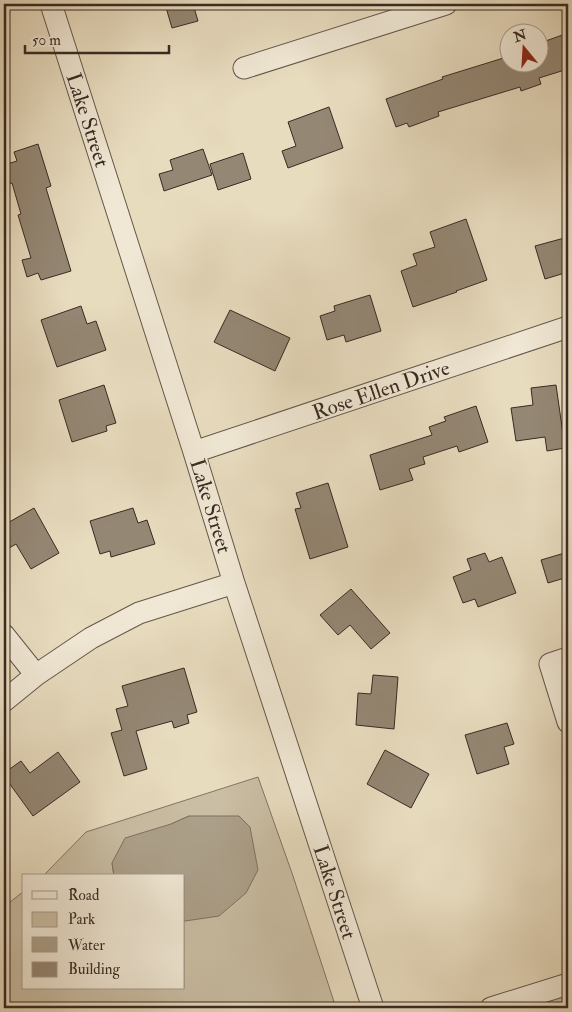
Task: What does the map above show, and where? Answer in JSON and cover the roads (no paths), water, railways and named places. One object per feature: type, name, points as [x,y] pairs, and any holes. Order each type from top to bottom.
[{"type":"street","name":"Lake Street","points":[[51,4],[234,582],[373,1008]]},
{"type":"street","points":[[244,68],[446,4]]},
{"type":"street","name":"Rose Ellen Drive","points":[[194,452],[568,327]]},
{"type":"street","points":[[4,701],[36,675],[91,638],[139,613],[234,582]]},
{"type":"street","points":[[4,635],[36,675]]},
{"type":"street","points":[[568,658],[550,664],[568,722]]},
{"type":"street","points":[[491,1008],[568,984]]},
{"type":"water","points":[[189,816],[239,816],[250,827],[258,870],[246,893],[219,916],[185,921],[185,874],[114,874],[112,863],[125,838],[171,824]]}]
